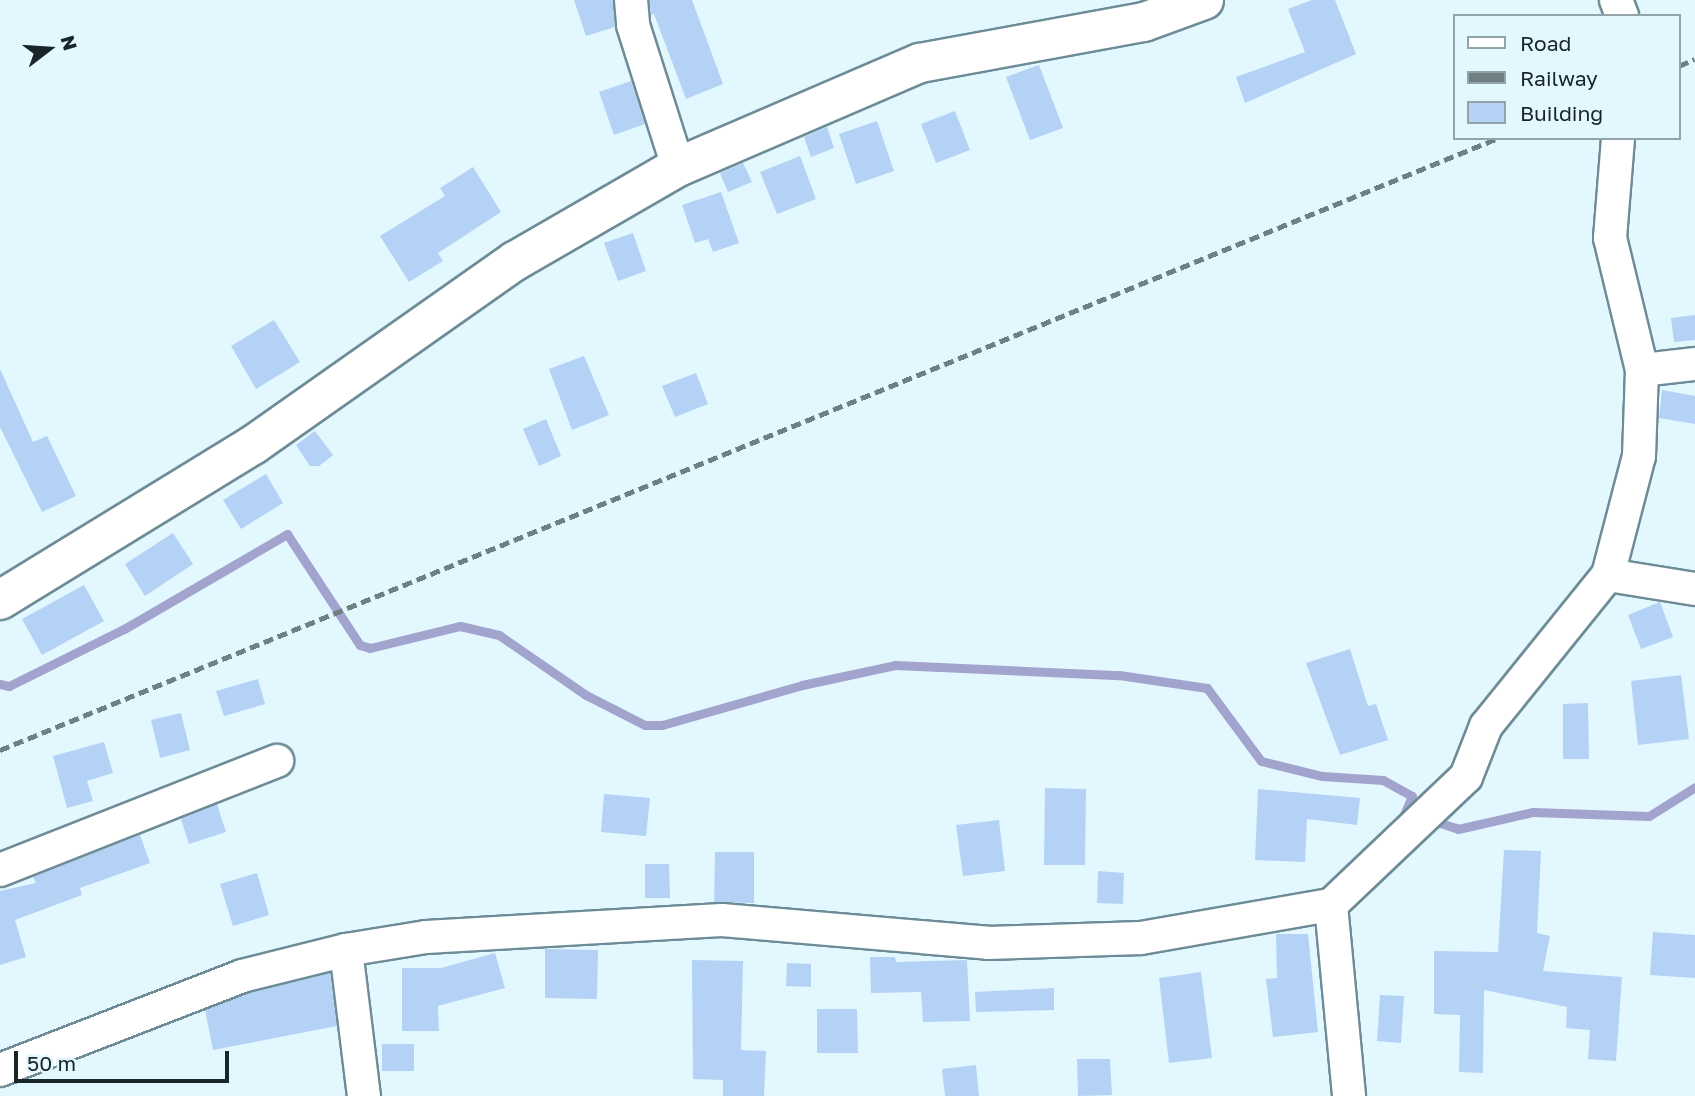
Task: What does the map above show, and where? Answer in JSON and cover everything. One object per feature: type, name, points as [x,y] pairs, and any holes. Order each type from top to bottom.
[{"type":"street","points":[[631,0],[633,25],[678,167]]},
{"type":"street","points":[[0,600],[253,445],[515,261],[678,167],[920,62],[1144,22],[1204,0]]},
{"type":"street","points":[[0,1070],[242,976],[346,950],[426,937],[722,920],[988,943],[1141,938],[1331,905],[1466,777],[1486,726],[1608,575],[1639,456],[1642,370],[1610,238],[1618,140]]},
{"type":"street","points":[[1642,370],[1695,364]]},
{"type":"street","points":[[1608,575],[1695,589]]},
{"type":"street","points":[[0,870],[277,761]]},
{"type":"street","points":[[1331,905],[1349,1096]]},
{"type":"street","points":[[346,950],[364,1096]]},
{"type":"building","points":[[574,0],[613,0],[615,27],[586,36]]},
{"type":"building","points":[[649,0],[692,0],[723,84],[686,99],[654,14],[651,15]]},
{"type":"building","points":[[1312,0],[1335,0],[1356,54],[1245,103],[1236,77],[1305,52],[1288,9]]},
{"type":"building","points":[[1039,65],[1063,128],[1030,140],[1006,77]]},
{"type":"building","points":[[631,81],[645,124],[614,135],[599,92]]},
{"type":"building","points":[[955,111],[970,150],[936,163],[921,124]]},
{"type":"building","points":[[877,121],[894,171],[856,184],[839,134]]},
{"type":"building","points":[[827,127],[834,148],[811,157],[804,137]]},
{"type":"building","points":[[800,156],[816,199],[777,214],[760,172]]},
{"type":"building","points":[[743,163],[752,182],[728,192],[720,173]]},
{"type":"building","points":[[473,167],[501,212],[438,253],[443,261],[409,282],[380,236],[445,196],[440,188]]},
{"type":"building","points":[[721,192],[739,243],[713,252],[708,239],[695,243],[682,205]]},
{"type":"building","points":[[633,233],[646,271],[618,281],[604,243]]},
{"type":"building","points":[[1695,315],[1695,340],[1674,342],[1671,318]]},
{"type":"building","points":[[274,320],[300,362],[256,389],[231,346]]},
{"type":"building","points":[[584,356],[609,415],[572,430],[549,369]]},
{"type":"building","points":[[0,369],[33,442],[47,436],[76,496],[42,512],[0,427]]},
{"type":"building","points":[[696,373],[708,404],[675,417],[662,386]]},
{"type":"building","points":[[1662,390],[1695,396],[1695,424],[1659,418]]},
{"type":"building","points":[[546,419],[561,456],[539,466],[523,429]]},
{"type":"building","points":[[315,431],[333,455],[319,466],[310,466],[296,445]]},
{"type":"building","points":[[266,474],[283,503],[241,529],[223,500]]},
{"type":"building","points":[[173,533],[193,564],[145,596],[125,564]]},
{"type":"building","points":[[84,585],[104,621],[42,655],[22,619]]},
{"type":"building","points":[[1660,602],[1673,637],[1641,649],[1628,615]]},
{"type":"building","points":[[1350,649],[1368,706],[1376,704],[1388,740],[1340,755],[1306,663]]},
{"type":"building","points":[[1681,675],[1689,739],[1638,745],[1631,681]]},
{"type":"building","points":[[258,679],[265,704],[224,716],[216,691]]},
{"type":"building","points":[[1588,703],[1589,759],[1563,759],[1563,704]]},
{"type":"building","points":[[181,713],[190,750],[160,758],[151,720]]},
{"type":"building","points":[[104,742],[113,773],[87,781],[93,801],[67,808],[53,756]]},
{"type":"building","points":[[1045,788],[1086,789],[1085,865],[1044,865]]},
{"type":"building","points":[[1258,789],[1360,798],[1357,825],[1307,819],[1305,862],[1255,860]]},
{"type":"building","points":[[604,794],[650,798],[646,836],[601,832]]},
{"type":"building","points":[[217,804],[226,832],[189,844],[181,819]]},
{"type":"building","points":[[999,820],[1005,871],[963,876],[956,825]]},
{"type":"building","points":[[140,835],[150,863],[80,888],[82,895],[15,920],[26,957],[0,965],[0,891],[36,883],[33,877]]},
{"type":"building","points":[[1504,850],[1541,851],[1537,933],[1550,936],[1543,971],[1622,977],[1616,1061],[1588,1059],[1590,1030],[1566,1028],[1567,1007],[1484,990],[1483,1073],[1459,1072],[1460,1015],[1434,1014],[1434,951],[1498,952]]},
{"type":"building","points":[[715,852],[754,852],[754,903],[714,902]]},
{"type":"building","points":[[645,864],[669,864],[670,898],[645,898]]},
{"type":"building","points":[[1098,871],[1124,873],[1123,904],[1097,903]]},
{"type":"building","points":[[257,873],[269,915],[233,926],[220,884]]},
{"type":"building","points":[[1653,932],[1695,935],[1695,978],[1650,975]]},
{"type":"building","points":[[1276,934],[1308,934],[1318,1032],[1273,1037],[1266,979],[1277,978]]},
{"type":"building","points":[[545,949],[598,950],[597,999],[545,998]]},
{"type":"building","points":[[495,953],[505,988],[438,1006],[439,1031],[402,1031],[402,968],[441,968]]},
{"type":"building","points":[[870,957],[895,957],[896,962],[967,960],[970,1021],[923,1022],[921,992],[871,993]]},
{"type":"building","points":[[692,960],[743,961],[741,1050],[766,1051],[764,1096],[723,1096],[723,1080],[693,1079]]},
{"type":"building","points":[[787,963],[811,964],[811,987],[786,986]]},
{"type":"building","points":[[1201,972],[1212,1058],[1169,1063],[1159,978]]},
{"type":"building","points":[[330,973],[337,1026],[213,1050],[205,1010],[246,994]]},
{"type":"building","points":[[1054,988],[1054,1010],[976,1012],[975,992]]},
{"type":"building","points":[[1380,995],[1404,996],[1401,1043],[1377,1041]]},
{"type":"building","points":[[817,1009],[857,1009],[858,1053],[817,1053]]},
{"type":"building","points":[[382,1044],[414,1044],[414,1071],[382,1071]]},
{"type":"building","points":[[1077,1059],[1110,1059],[1112,1095],[1078,1096]]},
{"type":"building","points":[[976,1065],[979,1096],[945,1096],[942,1069]]},
{"type":"waterway","points":[[0,684],[9,686],[124,629],[287,534],[360,645],[370,648],[460,626],[499,635],[586,695],[645,725],[662,725],[802,685],[895,665],[1119,675],[1207,688],[1261,761],[1322,776],[1383,780],[1412,796],[1404,815],[1414,817]]},
{"type":"waterway","points":[[1431,820],[1458,829],[1533,812],[1649,816],[1695,787]]},
{"type":"railway","points":[[1681,65],[1695,59]]},
{"type":"railway","points":[[0,750],[1493,140]]}]
